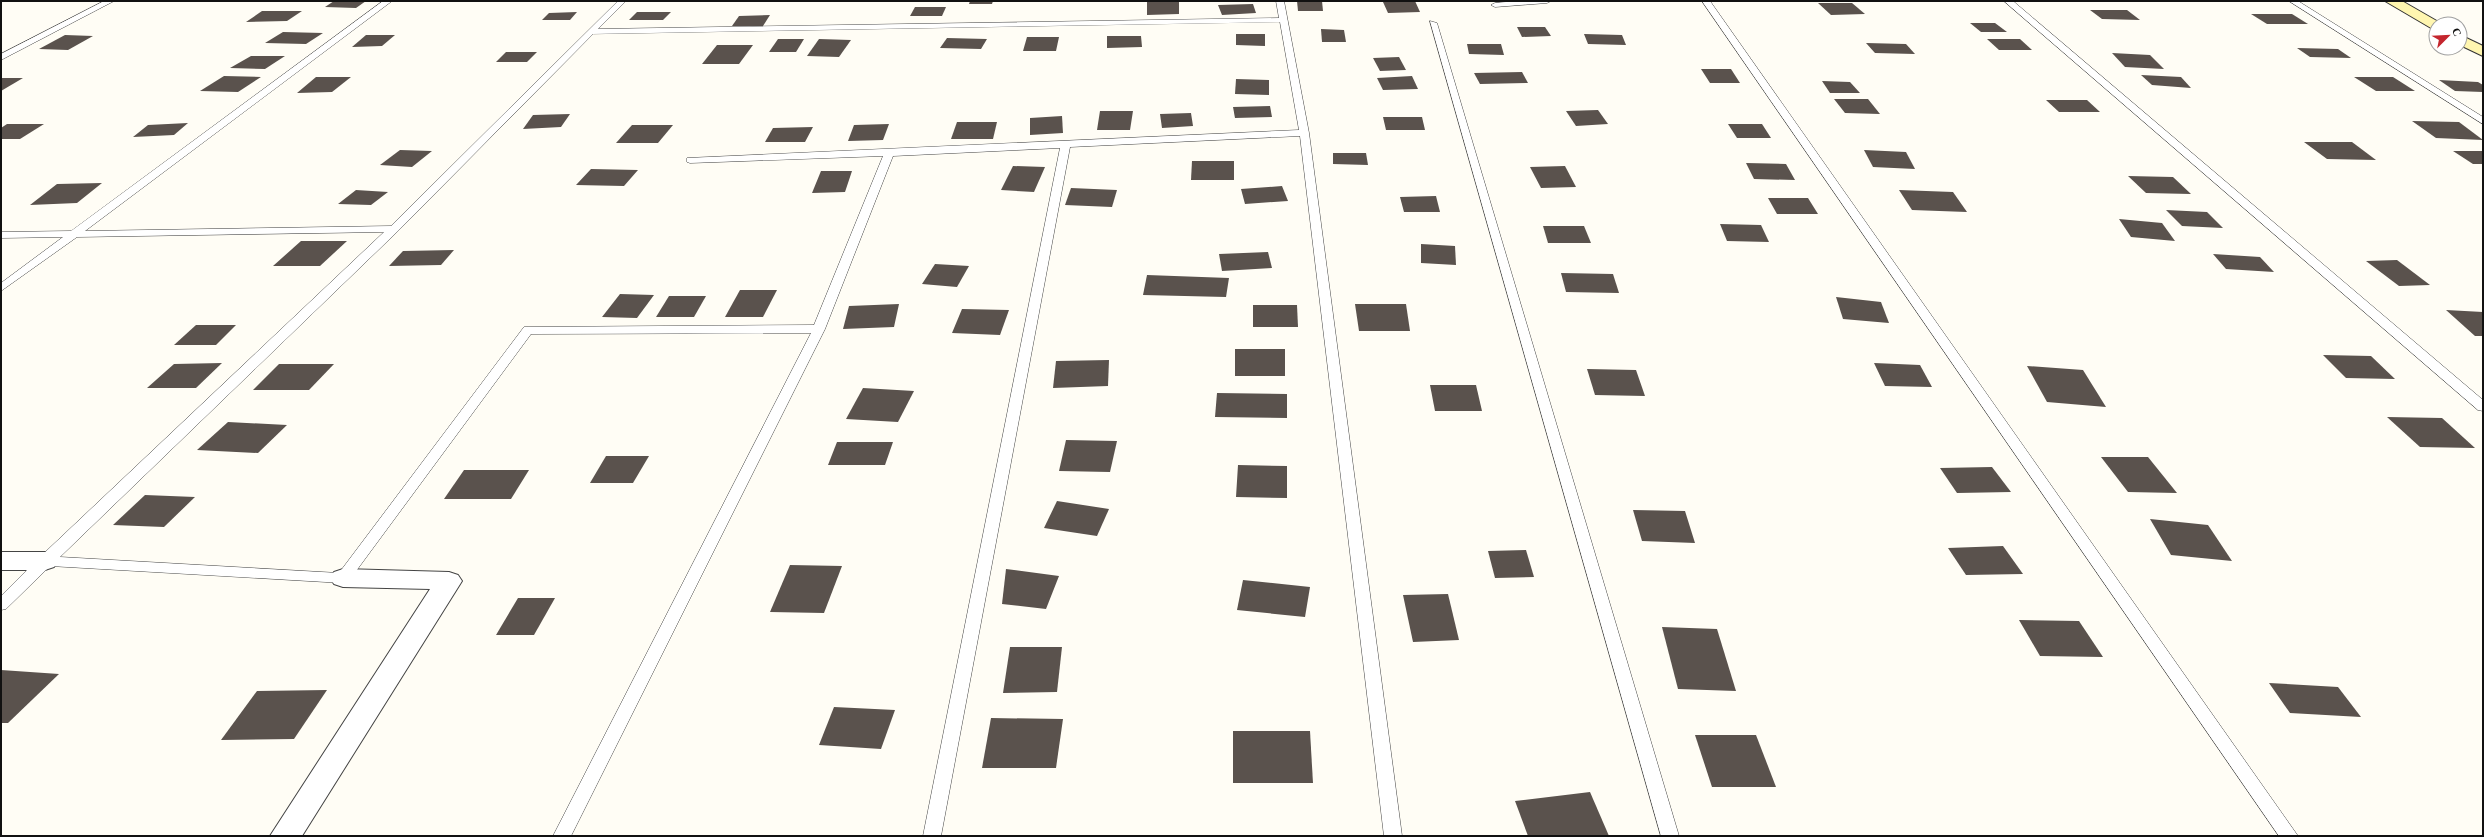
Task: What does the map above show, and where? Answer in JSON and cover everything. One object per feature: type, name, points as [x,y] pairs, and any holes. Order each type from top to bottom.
[{"type":"main road","points":[[2392,1],[2428,21]]},
{"type":"main road","points":[[2468,44],[2483,52]]},
{"type":"street","points":[[1,561],[45,560]]},
{"type":"street","points":[[285,836],[449,581],[343,578]]},
{"type":"lane","points":[[1,57],[110,1]]},
{"type":"lane","points":[[1,288],[388,1]]},
{"type":"lane","points":[[1,605],[45,560],[394,229],[622,1]]},
{"type":"lane","points":[[1280,1],[1304,133],[1393,836]]},
{"type":"lane","points":[[1495,5],[1547,1]]},
{"type":"lane","points":[[1706,1],[2289,836]]},
{"type":"lane","points":[[2008,1],[2483,406]]},
{"type":"lane","points":[[2293,1],[2483,121]]},
{"type":"lane","points":[[592,32],[1284,20]]},
{"type":"lane","points":[[1433,23],[1670,836]]},
{"type":"lane","points":[[690,160],[889,153],[1066,143],[1304,133]]},
{"type":"lane","points":[[932,836],[1066,143]]},
{"type":"lane","points":[[562,836],[819,329],[889,153]]},
{"type":"lane","points":[[1,235],[394,229]]},
{"type":"lane","points":[[45,560],[343,578],[528,330],[819,329]]},
{"type":"building","points":[[334,1],[366,1],[356,8],[325,7]]},
{"type":"building","points":[[970,1],[993,1],[992,4],[969,4]]},
{"type":"building","points":[[1147,1],[1179,1],[1179,14],[1147,15]]},
{"type":"building","points":[[1297,1],[1322,1],[1323,11],[1298,11]]},
{"type":"building","points":[[1415,1],[1420,12],[1388,13],[1383,2]]},
{"type":"building","points":[[1818,3],[1852,3],[1865,14],[1831,15]]},
{"type":"building","points":[[1253,4],[1256,13],[1222,15],[1218,5]]},
{"type":"building","points":[[915,7],[946,7],[942,16],[910,16]]},
{"type":"building","points":[[2090,10],[2127,10],[2140,20],[2102,19]]},
{"type":"building","points":[[262,11],[302,11],[287,21],[246,22]]},
{"type":"building","points":[[577,12],[570,20],[542,20],[549,13]]},
{"type":"building","points":[[637,12],[671,12],[663,20],[629,20]]},
{"type":"building","points":[[2251,14],[2292,14],[2308,24],[2267,24]]},
{"type":"building","points":[[770,15],[763,26],[732,26],[739,16]]},
{"type":"building","points":[[1970,23],[1995,23],[2007,32],[1981,32]]},
{"type":"building","points":[[1517,27],[1545,27],[1551,36],[1522,37]]},
{"type":"building","points":[[1321,29],[1344,30],[1346,42],[1322,42]]},
{"type":"building","points":[[283,32],[323,33],[306,44],[265,43]]},
{"type":"building","points":[[1236,34],[1265,34],[1265,46],[1236,45]]},
{"type":"building","points":[[1584,34],[1622,35],[1626,45],[1588,44]]},
{"type":"building","points":[[65,35],[93,36],[68,50],[39,49]]},
{"type":"building","points":[[366,35],[395,35],[382,46],[352,47]]},
{"type":"building","points":[[1107,36],[1141,36],[1142,47],[1107,48]]},
{"type":"building","points":[[1027,37],[1059,37],[1056,51],[1023,51]]},
{"type":"building","points":[[947,38],[987,39],[981,49],[940,48]]},
{"type":"building","points":[[778,39],[804,39],[796,52],[769,52]]},
{"type":"building","points":[[819,39],[851,40],[839,57],[807,56]]},
{"type":"building","points":[[1987,39],[2020,39],[2032,50],[1999,50]]},
{"type":"building","points":[[1866,43],[1906,44],[1915,54],[1875,53]]},
{"type":"building","points":[[1467,44],[1501,44],[1504,55],[1469,54]]},
{"type":"building","points":[[717,45],[753,45],[739,64],[702,64]]},
{"type":"building","points":[[2297,48],[2338,49],[2351,58],[2310,57]]},
{"type":"building","points":[[506,52],[537,52],[527,62],[496,62]]},
{"type":"building","points":[[2112,53],[2150,55],[2164,69],[2125,67]]},
{"type":"building","points":[[251,56],[285,56],[265,69],[230,68]]},
{"type":"building","points":[[1399,57],[1406,70],[1380,71],[1373,58]]},
{"type":"building","points":[[1701,69],[1731,69],[1740,83],[1710,83]]},
{"type":"building","points":[[1522,72],[1528,83],[1480,84],[1474,73]]},
{"type":"building","points":[[2141,75],[2181,77],[2191,88],[2152,85]]},
{"type":"building","points":[[224,76],[261,77],[238,92],[200,91]]},
{"type":"building","points":[[1412,76],[1418,89],[1383,90],[1377,78]]},
{"type":"building","points":[[316,77],[351,77],[332,92],[297,93]]},
{"type":"building","points":[[2354,77],[2393,77],[2415,91],[2376,91]]},
{"type":"building","points":[[1,78],[23,78],[1,91]]},
{"type":"building","points":[[1236,79],[1269,80],[1269,95],[1235,94]]},
{"type":"building","points":[[2439,80],[2478,82],[2483,85],[2483,92],[2455,91]]},
{"type":"building","points":[[1822,81],[1850,82],[1860,93],[1830,93]]},
{"type":"building","points":[[1834,99],[1868,99],[1880,114],[1845,113]]},
{"type":"building","points":[[2046,100],[2087,100],[2100,112],[2059,112]]},
{"type":"building","points":[[1270,106],[1272,117],[1235,118],[1233,107]]},
{"type":"building","points":[[1598,110],[1608,124],[1576,126],[1566,111]]},
{"type":"building","points":[[1100,111],[1133,111],[1130,130],[1097,130]]},
{"type":"building","points":[[1191,113],[1193,126],[1162,128],[1160,114]]},
{"type":"building","points":[[570,114],[561,127],[523,129],[533,115]]},
{"type":"building","points":[[1062,116],[1063,133],[1030,135],[1030,118]]},
{"type":"building","points":[[1383,117],[1422,117],[1425,130],[1386,130]]},
{"type":"building","points":[[2412,121],[2459,122],[2483,140],[2436,138]]},
{"type":"building","points":[[957,122],[997,122],[993,139],[951,139]]},
{"type":"building","points":[[188,123],[174,135],[133,137],[148,125]]},
{"type":"building","points":[[7,124],[44,124],[20,139],[1,139],[1,128]]},
{"type":"building","points":[[889,124],[883,140],[848,141],[854,125]]},
{"type":"building","points":[[1728,124],[1762,124],[1771,138],[1737,138]]},
{"type":"building","points":[[632,125],[673,125],[658,143],[616,143]]},
{"type":"building","points":[[813,127],[805,142],[765,142],[773,128]]},
{"type":"building","points":[[2304,142],[2352,142],[2376,160],[2327,159]]},
{"type":"building","points":[[400,150],[432,151],[412,167],[380,165]]},
{"type":"building","points":[[1864,150],[1906,152],[1915,169],[1873,167]]},
{"type":"building","points":[[2453,151],[2483,151],[2483,164],[2473,164]]},
{"type":"building","points":[[1333,153],[1366,153],[1368,165],[1333,164]]},
{"type":"building","points":[[1192,161],[1234,161],[1234,180],[1191,180]]},
{"type":"building","points":[[1746,163],[1786,164],[1795,180],[1754,179]]},
{"type":"building","points":[[1013,166],[1045,167],[1034,192],[1001,190]]},
{"type":"building","points":[[1565,166],[1576,187],[1541,188],[1530,167]]},
{"type":"building","points":[[591,169],[638,170],[624,186],[576,185]]},
{"type":"building","points":[[821,171],[852,171],[845,192],[812,193]]},
{"type":"building","points":[[2128,176],[2173,177],[2191,194],[2146,193]]},
{"type":"building","points":[[102,183],[77,203],[30,205],[57,184]]},
{"type":"building","points":[[1282,186],[1288,201],[1245,204],[1241,189]]},
{"type":"building","points":[[1071,188],[1117,190],[1112,207],[1065,205]]},
{"type":"building","points":[[356,190],[388,192],[371,205],[338,204]]},
{"type":"building","points":[[1899,190],[1953,192],[1967,212],[1912,210]]},
{"type":"building","points":[[1436,196],[1440,212],[1404,212],[1400,197]]},
{"type":"building","points":[[1768,198],[1808,198],[1818,214],[1777,214]]},
{"type":"building","points":[[2166,210],[2207,212],[2223,228],[2182,226]]},
{"type":"building","points":[[2119,219],[2162,223],[2175,241],[2131,237]]},
{"type":"building","points":[[1720,224],[1761,225],[1769,242],[1727,241]]},
{"type":"building","points":[[1543,226],[1584,226],[1591,243],[1548,243]]},
{"type":"building","points":[[301,241],[347,241],[320,266],[273,266]]},
{"type":"building","points":[[1421,244],[1455,246],[1456,265],[1421,263]]},
{"type":"building","points":[[454,250],[441,265],[389,266],[403,251]]},
{"type":"building","points":[[1268,252],[1272,268],[1222,271],[1219,254]]},
{"type":"building","points":[[2213,254],[2260,257],[2274,272],[2226,269]]},
{"type":"building","points":[[2397,260],[2430,285],[2399,286],[2366,261]]},
{"type":"building","points":[[935,264],[969,266],[957,287],[922,284]]},
{"type":"building","points":[[1561,273],[1613,274],[1619,293],[1566,292]]},
{"type":"building","points":[[1147,275],[1229,278],[1226,297],[1143,295]]},
{"type":"building","points":[[740,290],[777,290],[763,317],[725,317]]},
{"type":"building","points":[[620,294],[654,295],[637,318],[602,317]]},
{"type":"building","points":[[669,296],[706,296],[694,317],[656,317]]},
{"type":"building","points":[[1836,297],[1881,302],[1889,323],[1843,319]]},
{"type":"building","points":[[899,304],[894,327],[843,329],[849,306]]},
{"type":"building","points":[[1355,304],[1406,304],[1410,331],[1359,331]]},
{"type":"building","points":[[1253,305],[1297,305],[1298,327],[1253,327]]},
{"type":"building","points":[[962,309],[1009,310],[1000,335],[952,333]]},
{"type":"building","points":[[2446,310],[2483,312],[2483,336],[2475,336]]},
{"type":"building","points":[[196,325],[236,325],[216,345],[174,345]]},
{"type":"building","points":[[1235,349],[1285,349],[1285,376],[1235,376]]},
{"type":"building","points":[[2323,355],[2371,356],[2395,379],[2346,378]]},
{"type":"building","points":[[1109,360],[1108,386],[1053,388],[1056,361]]},
{"type":"building","points":[[222,363],[196,388],[147,388],[174,364]]},
{"type":"building","points":[[1874,363],[1920,365],[1932,387],[1885,386]]},
{"type":"building","points":[[279,364],[334,364],[309,390],[253,390]]},
{"type":"building","points":[[2027,366],[2083,370],[2106,407],[2047,402]]},
{"type":"building","points":[[1587,369],[1636,370],[1645,396],[1595,395]]},
{"type":"building","points":[[1430,385],[1476,385],[1482,411],[1435,411]]},
{"type":"building","points":[[863,388],[914,391],[898,422],[846,419]]},
{"type":"building","points":[[1217,393],[1287,394],[1287,418],[1215,417]]},
{"type":"building","points":[[2387,417],[2442,418],[2475,448],[2420,447]]},
{"type":"building","points":[[228,422],[287,425],[258,453],[197,450]]},
{"type":"building","points":[[1066,440],[1117,441],[1110,472],[1059,471]]},
{"type":"building","points":[[837,442],[893,442],[885,465],[828,465]]},
{"type":"building","points":[[606,456],[649,456],[633,483],[590,483]]},
{"type":"building","points":[[2101,457],[2148,457],[2177,493],[2128,492]]},
{"type":"building","points":[[1238,465],[1287,466],[1287,498],[1236,497]]},
{"type":"building","points":[[1992,467],[2011,492],[1957,493],[1940,468]]},
{"type":"building","points":[[464,470],[529,470],[511,499],[444,499]]},
{"type":"building","points":[[145,495],[195,497],[164,527],[113,525]]},
{"type":"building","points":[[1057,501],[1109,509],[1097,536],[1044,528]]},
{"type":"building","points":[[1633,510],[1685,511],[1695,543],[1642,541]]},
{"type":"building","points":[[2150,519],[2208,525],[2232,561],[2171,555]]},
{"type":"building","points":[[2003,546],[2023,574],[1966,575],[1948,548]]},
{"type":"building","points":[[1526,550],[1534,577],[1495,578],[1488,551]]},
{"type":"building","points":[[790,565],[842,566],[824,613],[770,612]]},
{"type":"building","points":[[1006,569],[1059,576],[1046,609],[1002,604]]},
{"type":"building","points":[[1243,580],[1310,587],[1305,617],[1237,610]]},
{"type":"building","points":[[1448,594],[1459,640],[1413,642],[1403,595]]},
{"type":"building","points":[[518,598],[555,598],[534,635],[496,635]]},
{"type":"building","points":[[2019,620],[2079,621],[2103,657],[2040,656]]},
{"type":"building","points":[[1662,627],[1717,629],[1736,691],[1678,689]]},
{"type":"building","points":[[1010,647],[1062,647],[1057,692],[1003,693]]},
{"type":"building","points":[[1,670],[59,674],[8,723],[1,723]]},
{"type":"building","points":[[2269,683],[2338,687],[2361,717],[2290,713]]},
{"type":"building","points":[[327,690],[294,739],[221,740],[257,691]]},
{"type":"building","points":[[834,707],[895,710],[881,749],[819,745]]},
{"type":"building","points":[[991,718],[1063,719],[1056,768],[982,768]]},
{"type":"building","points":[[1233,731],[1310,731],[1313,783],[1233,783]]},
{"type":"building","points":[[1695,735],[1756,735],[1776,787],[1712,787]]},
{"type":"building","points":[[1590,792],[1609,836],[1528,836],[1515,801]]}]
